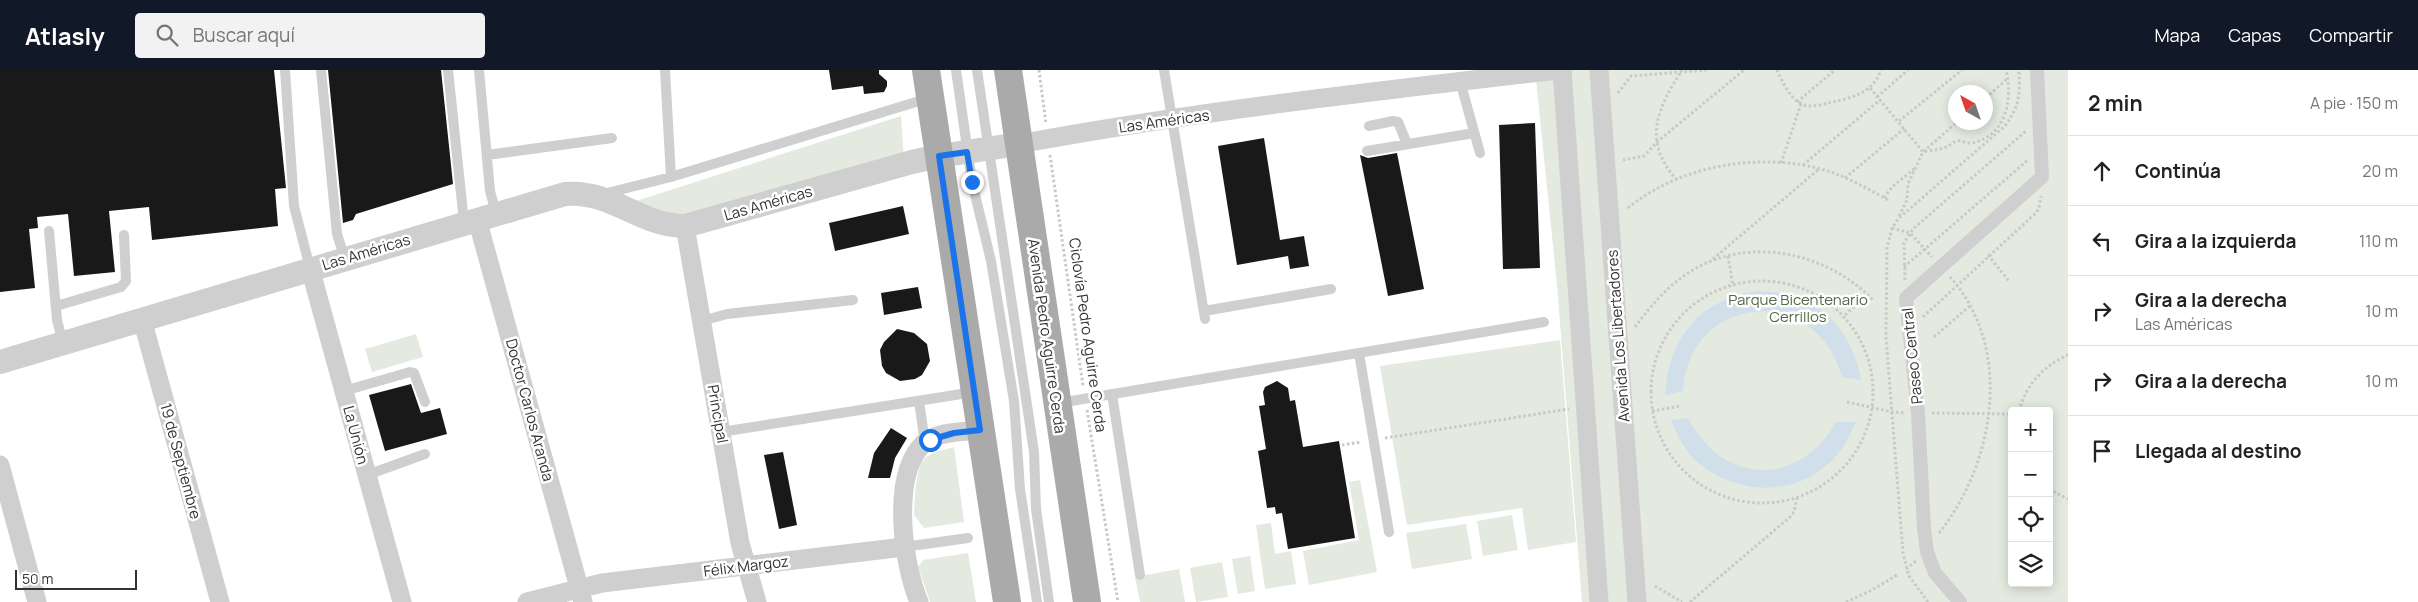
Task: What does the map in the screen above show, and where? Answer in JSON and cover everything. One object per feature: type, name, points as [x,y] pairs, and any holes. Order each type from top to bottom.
[{"type":"main road","points":[[926,70],[1007,602]]},
{"type":"main road","name":"Avenida Pedro Aguirre Cerda","points":[[1008,70],[1087,602]]},
{"type":"street","name":"Las Américas","points":[[0,362],[310,268],[566,194],[587,193],[612,200],[651,221],[673,226],[685,226],[939,156],[1326,97],[1560,70]]},
{"type":"street","points":[[1560,70],[1599,602]]},
{"type":"street","name":"Avenida Los Libertadores","points":[[1599,70],[1637,602]]},
{"type":"street","points":[[2037,70],[2042,177]]},
{"type":"street","name":"Paseo Central","points":[[1960,602],[1936,573],[1927,552],[1912,334],[1906,298],[2042,177]]},
{"type":"street","name":"Doctor Carlos Aranda","points":[[479,218],[581,595]]},
{"type":"street","name":"Principal","points":[[685,226],[746,566],[756,602]]},
{"type":"street","name":"La Unión","points":[[310,268],[402,602]]},
{"type":"street","name":"19 de Septiembre","points":[[142,319],[220,602]]},
{"type":"street","points":[[919,602],[907,568],[904,547],[903,516],[912,461],[925,443],[937,436],[980,430]]},
{"type":"street","points":[[0,465],[37,602]]},
{"type":"street","name":"Félix Margoz","points":[[527,602],[581,595],[746,566],[904,547]]},
{"type":"lane","points":[[286,70],[294,206],[310,268]]},
{"type":"lane","points":[[321,70],[337,234],[345,259]]},
{"type":"lane","points":[[448,70],[479,218]]},
{"type":"lane","points":[[479,70],[490,191],[479,218]]},
{"type":"lane","points":[[665,70],[672,177]]},
{"type":"lane","points":[[956,70],[978,150],[1034,452],[1036,509],[1050,602]]},
{"type":"lane","points":[[977,70],[978,150],[991,261],[1014,401],[1021,499],[1037,602]]},
{"type":"lane","points":[[1164,70],[1204,315],[1330,289]]},
{"type":"lane","points":[[1460,81],[1480,153]]},
{"type":"lane","points":[[597,196],[672,177],[930,98]]},
{"type":"lane","points":[[1369,126],[1398,122],[1406,144]]},
{"type":"lane","points":[[1367,151],[1474,133]]},
{"type":"lane","points":[[487,155],[612,138]]},
{"type":"lane","points":[[49,232],[56,306],[63,343]]},
{"type":"lane","points":[[56,306],[121,286],[126,281],[124,235]]},
{"type":"lane","points":[[702,321],[727,314],[853,300]]},
{"type":"lane","points":[[1057,403],[1544,322]]},
{"type":"lane","points":[[1359,353],[1389,532]]},
{"type":"lane","points":[[344,391],[414,372],[425,402]]},
{"type":"lane","points":[[721,432],[974,392]]},
{"type":"lane","points":[[1112,394],[1140,575]]},
{"type":"lane","points":[[919,401],[925,443]]},
{"type":"lane","points":[[367,475],[425,454]]},
{"type":"lane","name":"Félix Margoz","points":[[904,547],[968,538]]},
{"type":"path","name":"Ciclovía Pedro Aguirre Cerda","points":[[1039,70],[1085,398],[1118,602]]},
{"type":"path","points":[[1618,92],[1631,76],[1707,70]]},
{"type":"path","points":[[1623,160],[1644,156],[1656,142],[1744,70]]},
{"type":"path","points":[[1777,70],[1784,84],[1798,102],[1815,106],[1856,96],[1870,88],[1881,70]]},
{"type":"path","points":[[1798,102],[1835,70]]},
{"type":"path","points":[[1803,165],[1908,70]]},
{"type":"path","points":[[1899,122],[1962,70]]},
{"type":"path","points":[[1923,152],[1945,148],[1957,141],[1971,143],[1983,139],[1993,131],[2007,111],[2010,99],[2006,70]]},
{"type":"path","points":[[1677,180],[1661,157],[1656,142],[1658,114],[1681,71]]},
{"type":"path","points":[[1993,92],[2008,78]]},
{"type":"path","points":[[1870,88],[1923,152]]},
{"type":"path","points":[[1781,163],[1802,104]]},
{"type":"path","points":[[1906,298],[1903,268],[1904,243],[1910,233],[2038,120]]},
{"type":"path","points":[[1845,178],[1905,128]]},
{"type":"path","points":[[1898,219],[1907,200],[1908,184],[1923,152],[1948,130]]},
{"type":"path","points":[[1903,268],[2040,150]]},
{"type":"path","points":[[1628,208],[1647,194],[1677,180],[1732,164],[1781,163],[1803,165],[1845,178],[1890,202]]},
{"type":"path","points":[[1884,198],[1892,187],[1916,167]]},
{"type":"path","points":[[1635,327],[1669,287],[1689,272],[1711,260],[1819,169]]},
{"type":"path","points":[[1912,334],[1932,306],[2039,208],[2042,177]]},
{"type":"path","points":[[1892,228],[1910,233],[1957,284],[1972,304],[1981,326],[1989,370],[1990,404],[1986,433],[1983,448],[1965,492],[1956,510],[1927,552],[1906,569]]},
{"type":"path","points":[[1711,260],[1728,256],[1772,252],[1812,260],[1831,268],[1874,301]]},
{"type":"path","points":[[1988,255],[2009,281]]},
{"type":"path","points":[[1728,256],[1733,286]]},
{"type":"path","points":[[1778,280],[1796,283],[1816,291],[1845,315],[1859,333],[1867,349],[1873,383],[1873,408],[1860,444],[1838,472],[1811,492],[1797,498],[1760,504],[1743,502],[1712,492],[1682,472],[1671,458],[1656,430],[1652,411],[1651,375],[1664,342],[1687,313],[1702,301],[1733,286],[1759,281],[1778,280]]},
{"type":"path","points":[[1845,315],[1867,294]]},
{"type":"path","points":[[1934,337],[1972,304]]},
{"type":"path","points":[[2021,407],[2028,388],[2037,377],[2047,367],[2068,355]]},
{"type":"path","points":[[1652,411],[1681,406]]},
{"type":"path","points":[[1342,445],[1569,409]]},
{"type":"path","points":[[2053,491],[2068,499]]},
{"type":"path","points":[[1690,602],[1790,518],[1794,512],[1797,498]]},
{"type":"path","points":[[1846,602],[1872,590],[1897,575]]},
{"type":"path","points":[[1655,586],[1682,602]]},
{"type":"green space","name":"Parque Bicentenario Cerrillos","points":[[1535,70],[2068,70],[2068,602],[1582,602],[1557,285]]},
{"type":"green space","points":[[901,116],[904,158],[691,218],[630,203]]},
{"type":"green space","points":[[416,334],[423,357],[372,372],[365,349]]},
{"type":"green space","points":[[1560,340],[1576,542],[1528,550],[1522,508],[1407,525],[1380,366]]},
{"type":"green space","points":[[954,447],[964,522],[924,528],[914,515],[919,469],[928,456]]},
{"type":"green space","points":[[1360,480],[1377,572],[1309,585],[1303,551],[1359,540],[1349,482]]},
{"type":"green space","points":[[1512,515],[1518,550],[1483,556],[1477,521]]},
{"type":"green space","points":[[1271,523],[1275,554],[1291,551],[1296,584],[1265,589],[1256,525]]},
{"type":"green space","points":[[1466,524],[1472,559],[1412,569],[1406,533]]},
{"type":"green space","points":[[968,553],[976,602],[930,602],[918,567],[923,560]]},
{"type":"green space","points":[[1250,556],[1255,591],[1238,594],[1232,559]]},
{"type":"green space","points":[[1222,562],[1228,597],[1196,602],[1190,568]]},
{"type":"green space","points":[[1179,569],[1185,602],[1140,602],[1135,577]]},
{"type":"shaded area","points":[[1757,291],[1784,293],[1803,299],[1828,315],[1846,338],[1858,366],[1861,380],[1842,377],[1828,346],[1807,325],[1782,314],[1755,312],[1729,319],[1706,335],[1690,359],[1683,391],[1665,395],[1673,356],[1681,339],[1691,325],[1703,313],[1719,303]]},
{"type":"shaded area","points":[[1688,418],[1703,440],[1720,456],[1740,466],[1761,470],[1782,467],[1802,459],[1820,444],[1836,422],[1856,422],[1838,454],[1814,475],[1779,487],[1761,488],[1725,479],[1709,471],[1694,459],[1683,446],[1671,420]]},
{"type":"building","points":[[0,70],[274,70],[286,188],[275,189],[278,226],[152,240],[149,207],[109,211],[115,272],[74,276],[68,214],[37,217],[38,228],[29,229],[35,288],[0,292]]},
{"type":"building","points":[[328,70],[441,70],[453,184],[356,214],[353,220],[343,223]]},
{"type":"building","points":[[829,70],[879,70],[879,74],[887,81],[887,86],[884,92],[864,94],[863,86],[832,90]]},
{"type":"building","points":[[1535,123],[1540,268],[1503,269],[1499,125]]},
{"type":"building","points":[[1264,138],[1280,240],[1304,236],[1309,266],[1290,269],[1288,256],[1237,265],[1218,146]]},
{"type":"building","points":[[1397,153],[1424,289],[1388,296],[1360,155],[1368,158]]},
{"type":"building","points":[[903,206],[909,234],[835,251],[829,223]]},
{"type":"building","points":[[918,287],[922,308],[884,315],[881,293]]},
{"type":"building","points":[[897,329],[914,333],[927,344],[930,361],[922,375],[915,379],[900,381],[886,373],[882,366],[880,350],[884,342]]},
{"type":"building","points":[[1277,381],[1288,388],[1290,401],[1295,400],[1303,447],[1339,441],[1355,538],[1288,549],[1282,513],[1276,514],[1275,507],[1267,508],[1258,451],[1266,449],[1259,406],[1265,405],[1263,392],[1265,387]]},
{"type":"building","points":[[411,384],[421,413],[440,408],[447,434],[385,451],[369,395]]},
{"type":"building","points":[[891,428],[907,438],[895,458],[890,478],[868,478],[874,453]]},
{"type":"building","points":[[783,452],[797,525],[779,529],[764,455]]},
{"type":"route","points":[[930,440],[937,436],[980,430],[939,156],[967,152],[972,182]]}]
